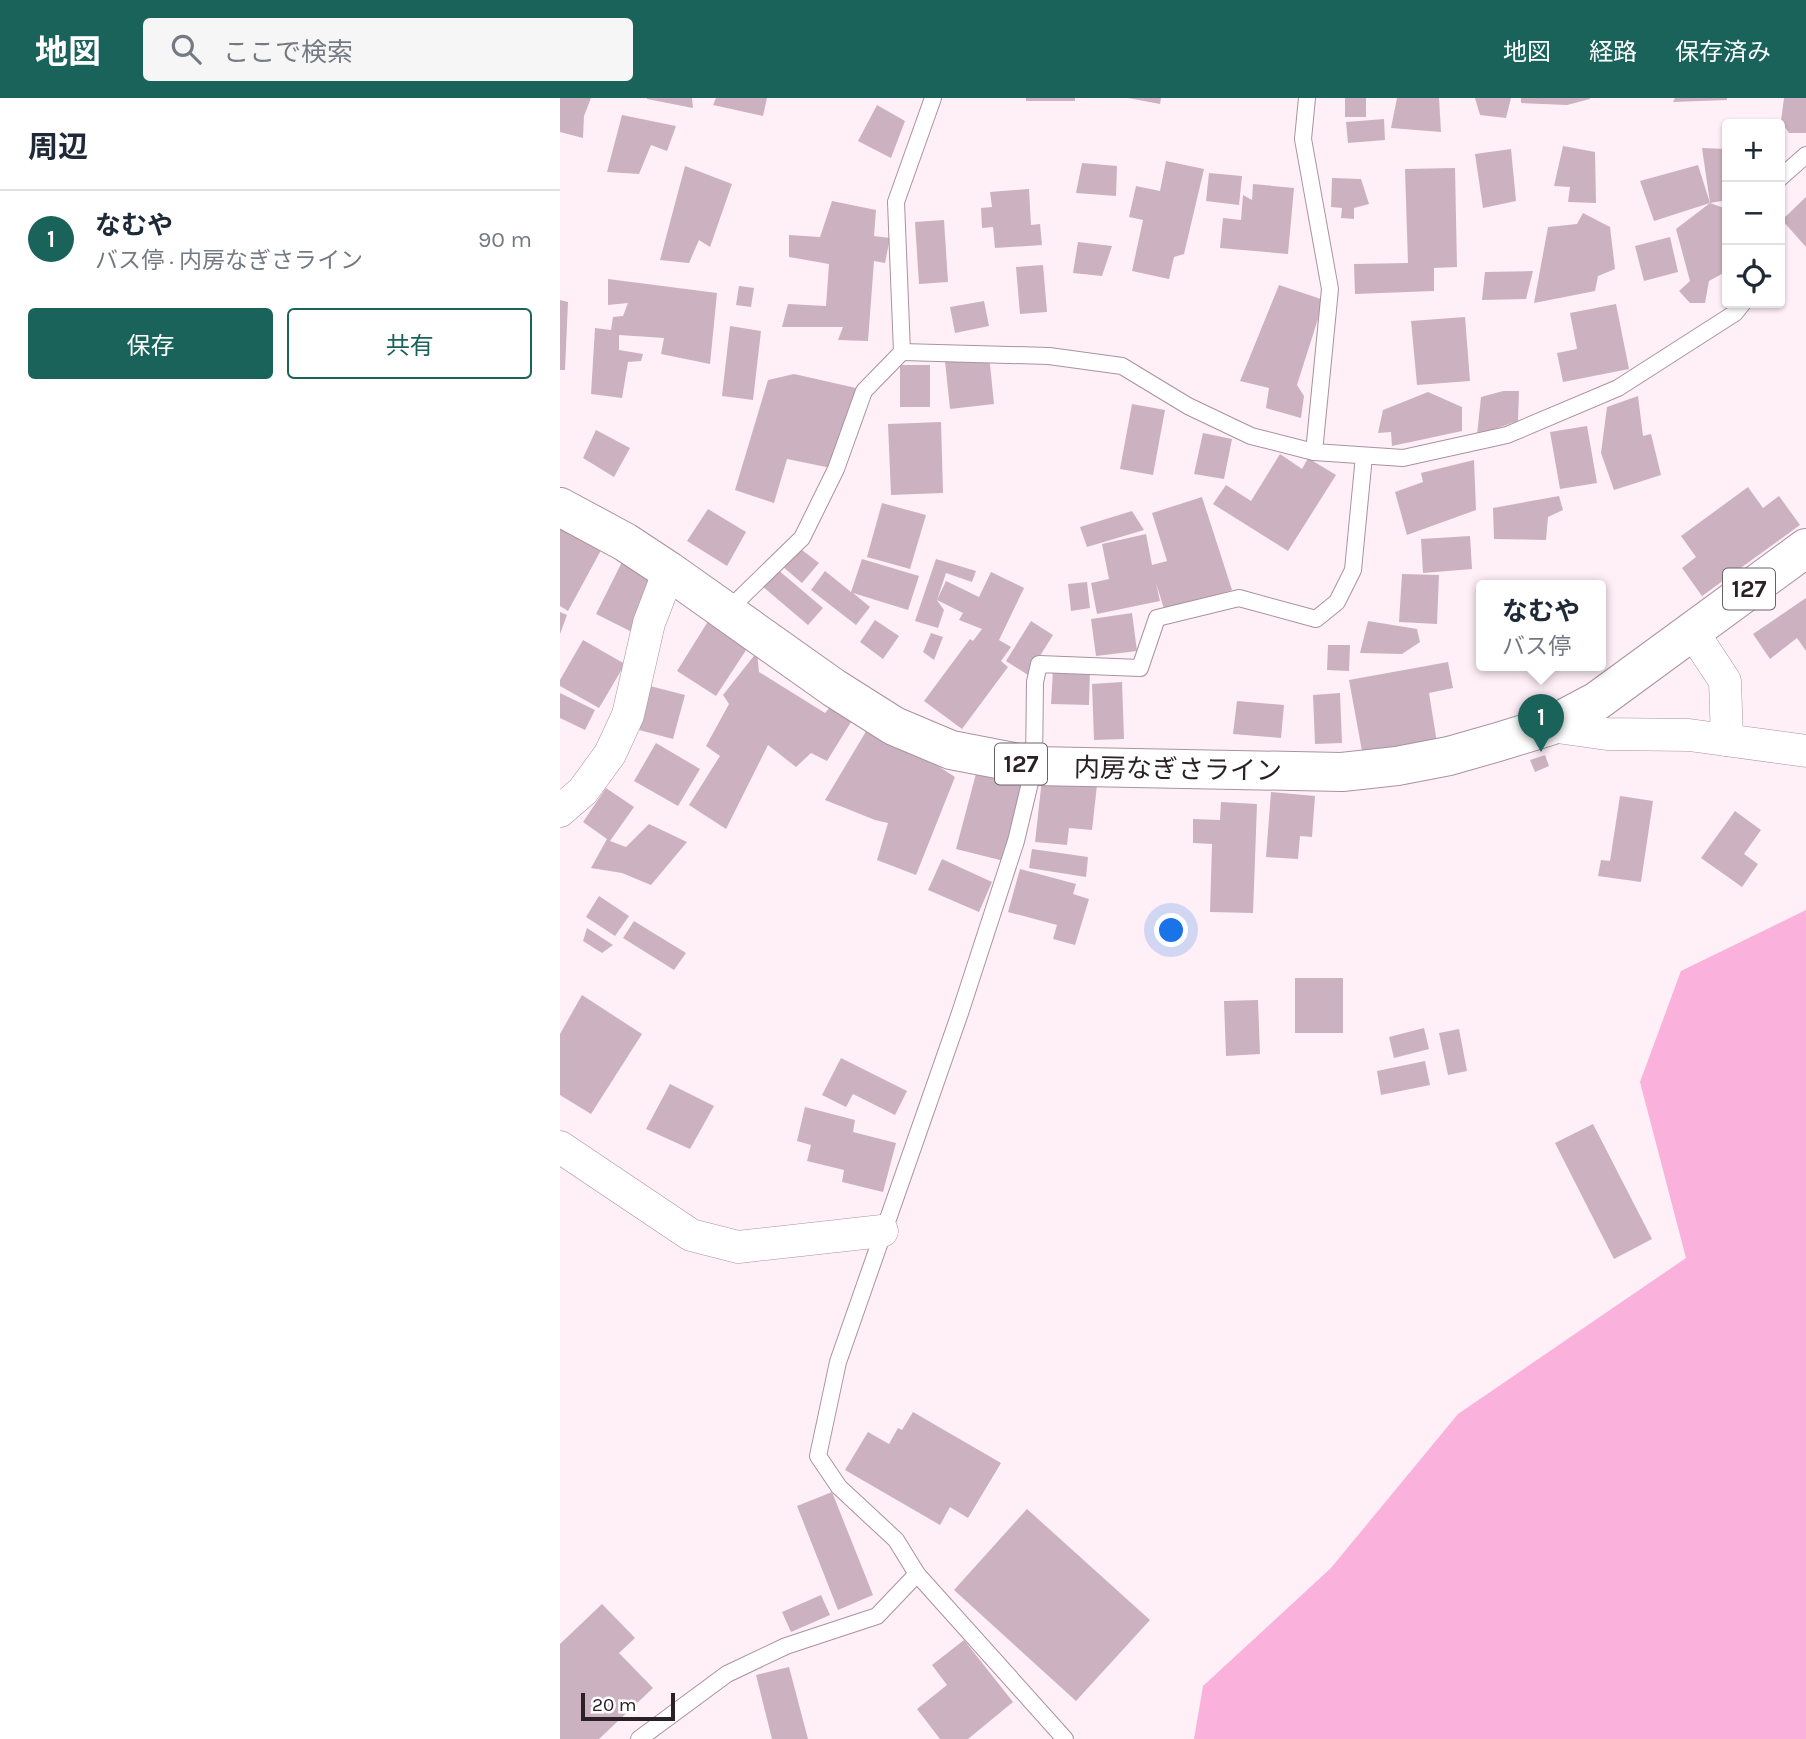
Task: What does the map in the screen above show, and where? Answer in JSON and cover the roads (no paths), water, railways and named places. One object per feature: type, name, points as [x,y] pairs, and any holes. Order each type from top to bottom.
[{"type":"highway","name":"内房なぎさライン","points":[[560,507],[625,542],[834,688],[894,726],[951,750],[1034,766],[1342,772],[1397,766],[1449,756],[1550,726],[1597,701],[1806,548]]},
{"type":"street","points":[[560,811],[583,791],[610,754],[628,715],[649,623],[669,571]]},
{"type":"street","points":[[1692,631],[1725,681],[1727,740]]},
{"type":"street","points":[[1550,726],[1607,734],[1689,735],[1806,751]]},
{"type":"street","points":[[560,1147],[691,1235],[738,1247],[882,1231]]},
{"type":"lane","points":[[727,611],[803,538],[836,469],[864,391],[902,352],[897,202],[933,98]]},
{"type":"lane","points":[[1307,98],[1303,139],[1331,289],[1314,452]]},
{"type":"lane","points":[[1785,174],[1806,155]]},
{"type":"lane","points":[[902,352],[1049,356],[1122,366],[1188,406],[1251,436],[1314,452],[1402,458],[1507,435],[1618,388],[1739,308]]},
{"type":"lane","points":[[1065,1739],[917,1574],[896,1540],[839,1487],[818,1456],[838,1362],[1016,841],[1034,766],[1035,681],[1039,664],[1140,668],[1157,618],[1239,598],[1317,619],[1337,602],[1353,570],[1364,456]]},
{"type":"lane","points":[[639,1739],[727,1674],[786,1646],[877,1616],[917,1574]]},
{"type":"place","name":"なむや","points":[[1541,752]]}]
